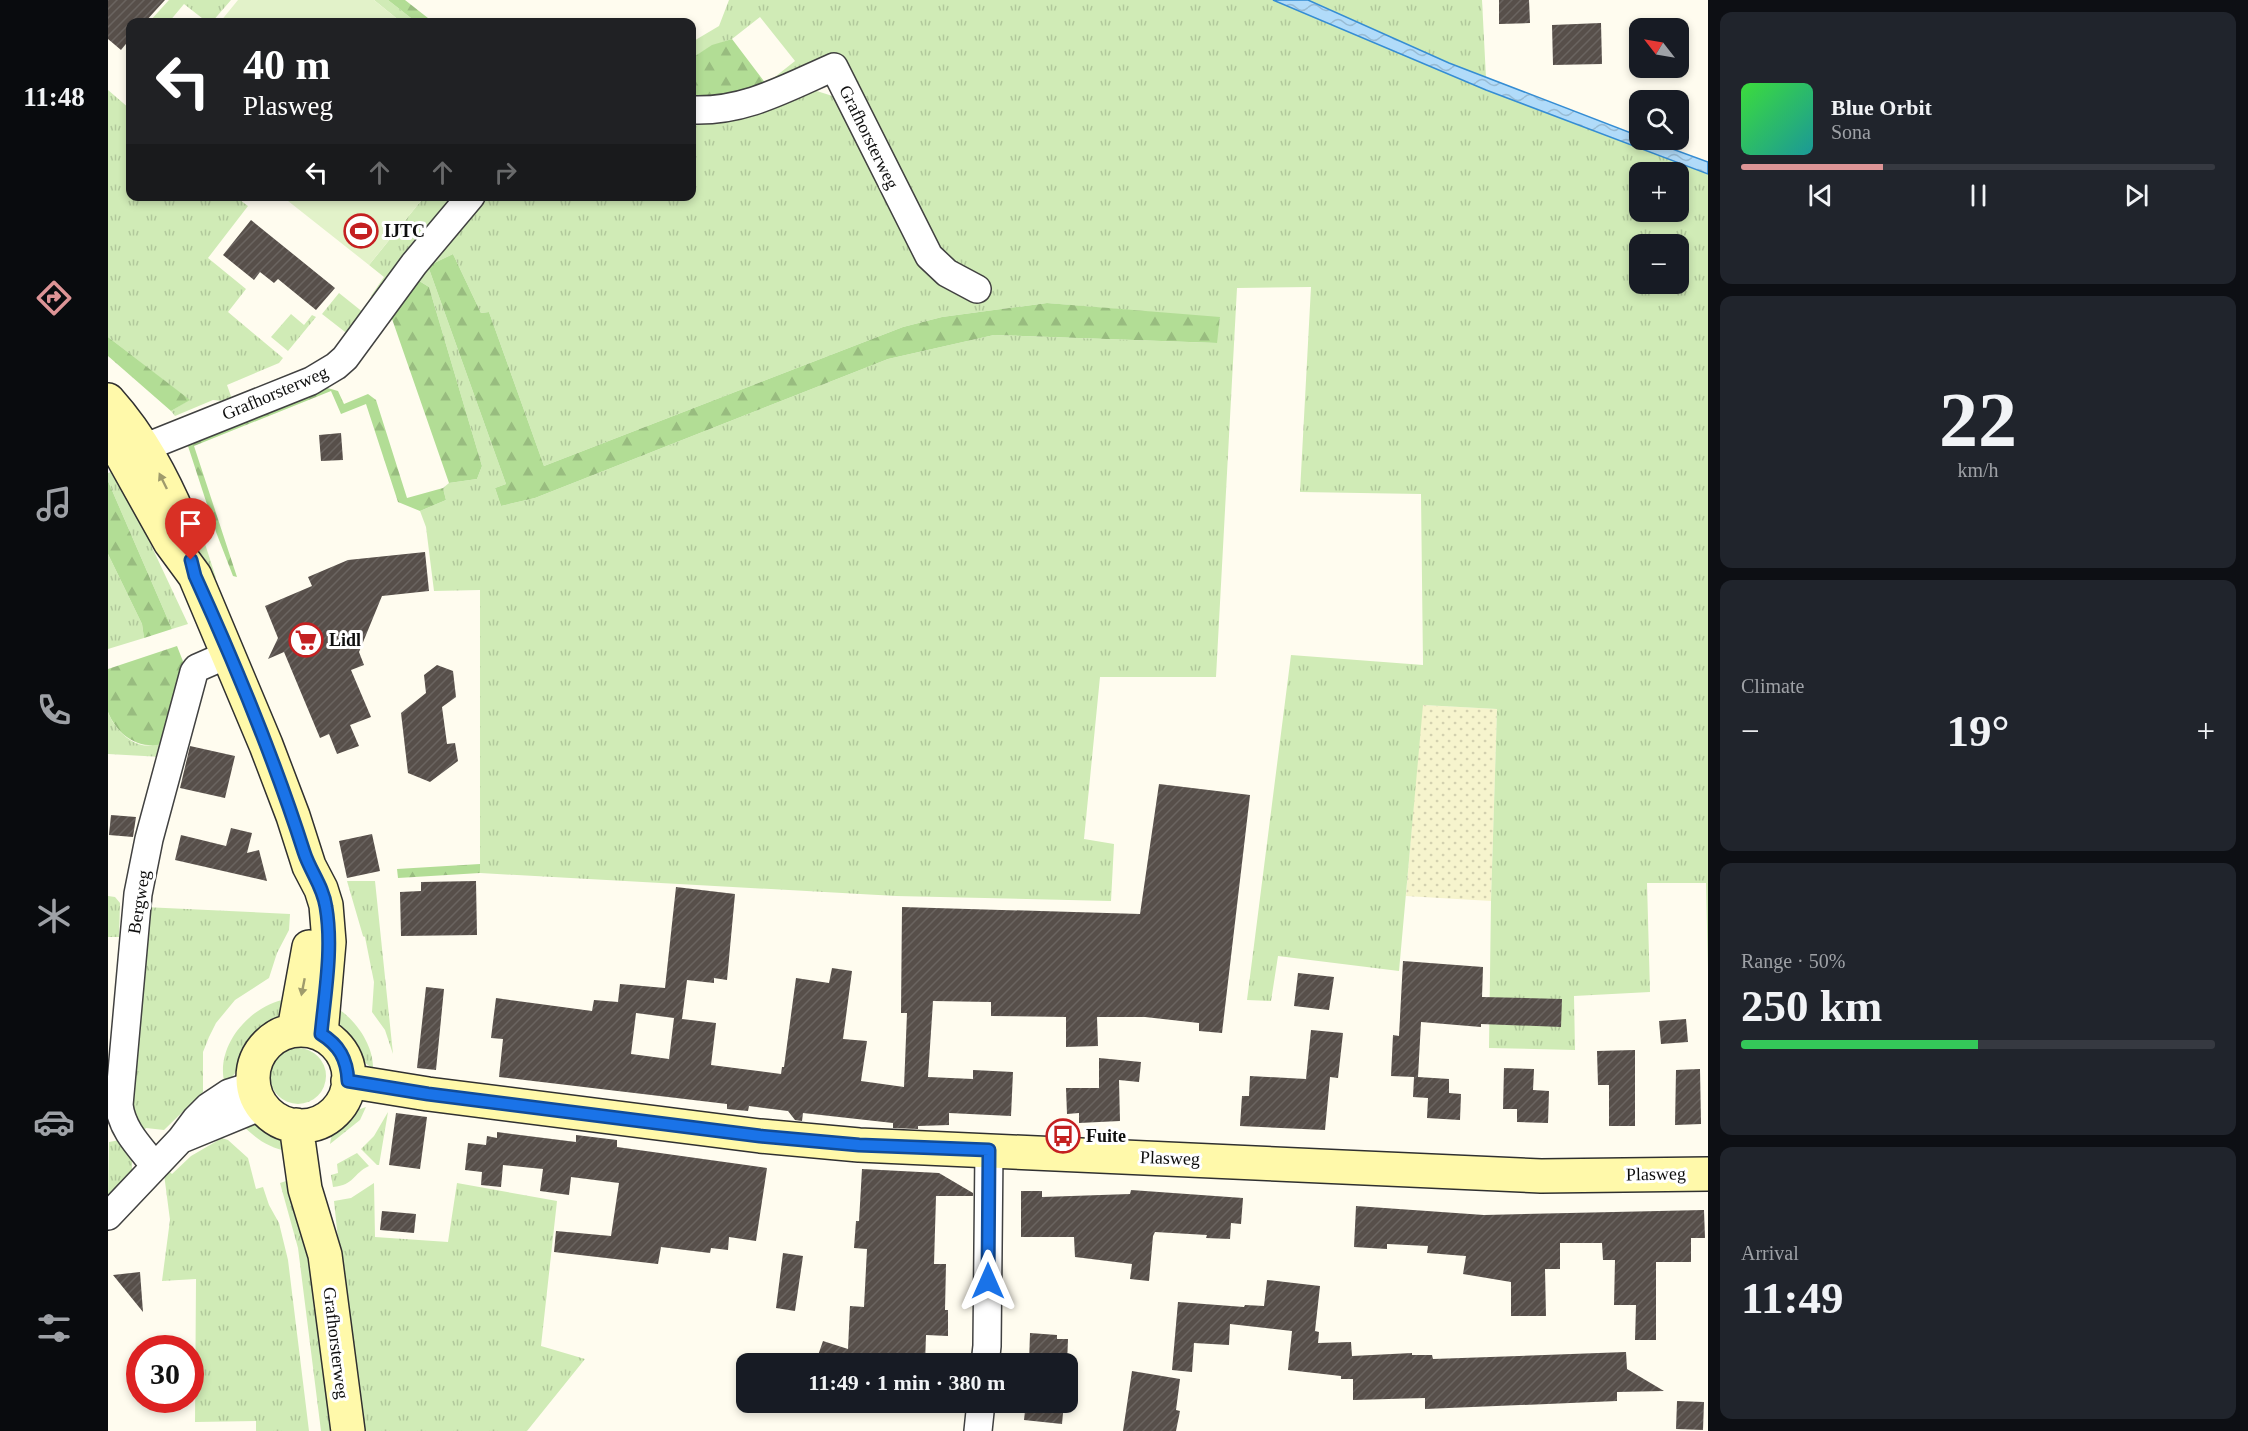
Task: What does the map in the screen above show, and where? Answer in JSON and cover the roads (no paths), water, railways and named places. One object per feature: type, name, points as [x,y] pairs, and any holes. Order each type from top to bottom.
[{"type":"street","name":"Grafhorsterweg","points":[[696,110],[729,109],[755,101],[834,67],[929,256],[947,273],[977,289]]},
{"type":"street","name":"Grafhorsterweg","points":[[125,446],[311,381],[336,366],[345,358],[432,241],[467,201]]},
{"type":"street","points":[[108,400],[125,446],[171,542],[195,576],[229,654],[289,806],[309,866],[310,941],[307,1032]]},
{"type":"street","name":"Bergweg","points":[[155,1166],[127,1131],[121,1119],[119,1105],[138,894],[149,839],[194,672],[197,668],[229,654]]},
{"type":"street","points":[[307,1032],[339,1048],[345,1059],[348,1081],[346,1092],[336,1110],[307,1124],[277,1119],[258,1095],[253,1074],[259,1054],[274,1038],[307,1032]]},
{"type":"street","name":"Plasweg","points":[[348,1081],[428,1094],[760,1136],[859,1145],[1541,1176],[1708,1174]]},
{"type":"street","points":[[108,1216],[181,1139],[196,1119],[220,1098],[229,1093],[258,1095]]},
{"type":"street","name":"Grafhorsterweg","points":[[307,1124],[305,1189],[325,1255],[348,1431]]},
{"type":"street","points":[[985,1353],[989,1150]]},
{"type":"street","points":[[978,1431],[980,1413]]},
{"type":"water","points":[[1273,0],[1308,0],[1449,63],[1629,132],[1629,144],[1486,90]]},
{"type":"water","points":[[1645,150],[1675,150],[1708,162],[1708,174],[1689,167],[1689,162],[1676,162]]},
{"type":"place","name":"IJTC","points":[[361,231]]},
{"type":"place","name":"Lidl","points":[[306,640]]},
{"type":"place","name":"Fuite","points":[[1063,1136]]}]
